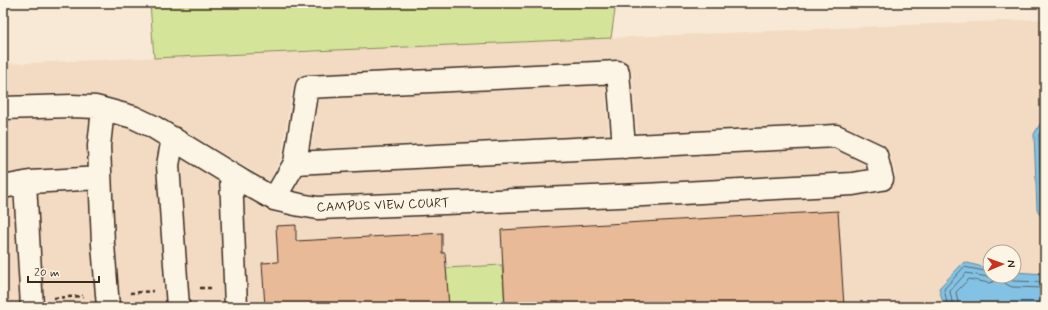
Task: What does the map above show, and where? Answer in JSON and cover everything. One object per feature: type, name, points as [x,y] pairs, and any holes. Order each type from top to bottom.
[{"type":"street","points":[[274,199],[294,162],[307,87],[618,72],[624,146],[294,162]]},
{"type":"street","name":"CAMPUS VIEW COURT","points":[[3,108],[72,106],[96,107],[133,117],[152,126],[274,199],[318,208],[644,195],[853,184],[882,179],[876,155],[836,136],[624,146]]},
{"type":"street","points":[[103,109],[99,146],[103,244],[108,307]]},
{"type":"street","points":[[172,138],[168,165],[178,307]]},
{"type":"street","points":[[231,174],[236,307]]},
{"type":"street","points":[[3,187],[25,183],[100,178]]},
{"type":"street","points":[[25,183],[32,307]]},
{"type":"shaded area","points":[[1045,19],[1045,116],[1035,134],[1037,209],[1045,224],[1045,274],[1022,273],[1022,244],[982,244],[982,267],[964,262],[939,288],[944,307],[3,307],[3,121],[71,118],[93,119],[127,128],[145,136],[256,203],[256,205],[281,215],[316,220],[631,208],[854,196],[885,192],[896,176],[889,152],[883,144],[843,125],[836,124],[637,133],[632,72],[617,60],[306,75],[293,85],[281,159],[269,181],[158,115],[137,105],[100,95],[71,93],[3,96],[3,64]]},
{"type":"shaded area","points":[[605,85],[609,135],[311,149],[319,99]]},
{"type":"shaded area","points":[[833,149],[864,163],[866,170],[643,183],[319,195],[294,191],[303,176],[306,176],[306,174]]},
{"type":"green space","points":[[150,3],[616,3],[611,38],[154,58]]},
{"type":"green space","points":[[502,265],[505,307],[449,307],[446,268]]},
{"type":"water","points":[[1045,116],[1045,224],[1037,209],[1034,134]]},
{"type":"water","points":[[964,262],[982,267],[982,284],[1022,284],[1022,273],[1045,274],[1045,307],[944,307],[939,288]]},
{"type":"building","points":[[838,211],[844,307],[505,307],[501,230]]},
{"type":"building","points":[[296,225],[296,241],[442,233],[442,253],[445,253],[449,307],[265,307],[262,263],[278,262],[276,226]]}]
